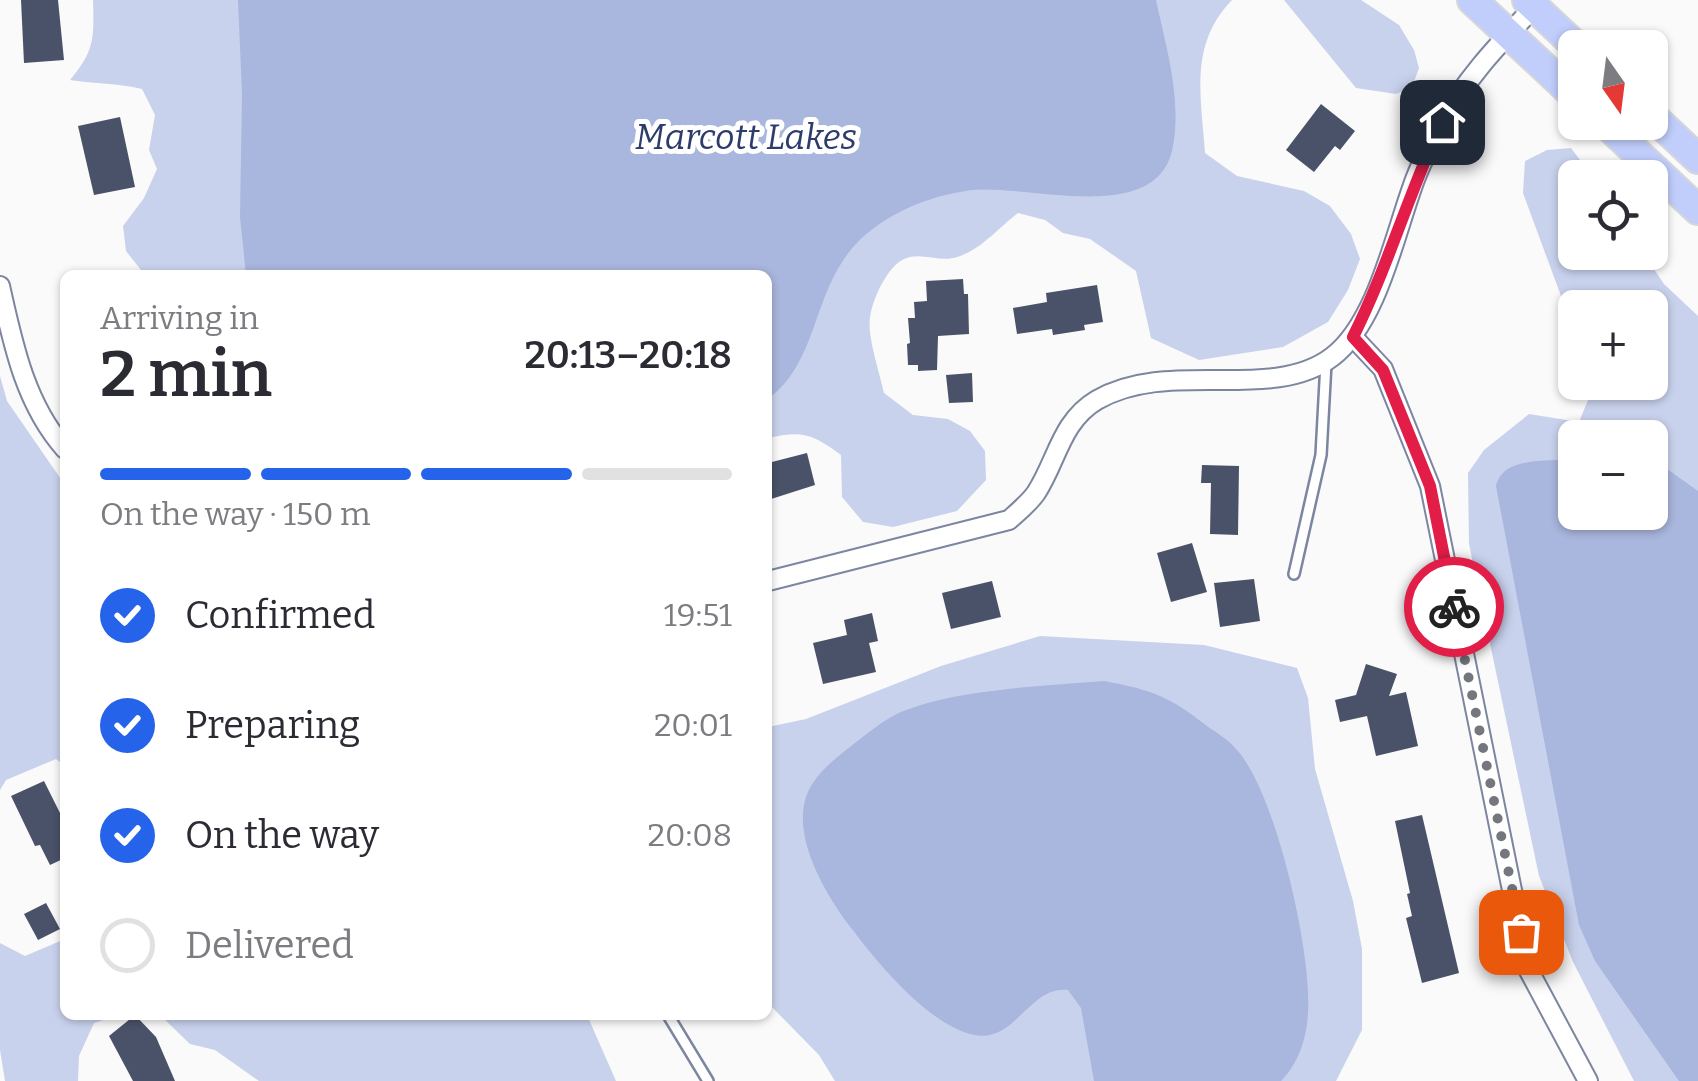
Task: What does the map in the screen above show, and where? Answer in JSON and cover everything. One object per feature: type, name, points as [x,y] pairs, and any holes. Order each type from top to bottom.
[{"type":"main road","points":[[1472,0],[1558,80]]},
{"type":"main road","points":[[1530,4],[1558,30]]},
{"type":"main road","points":[[1668,131],[1698,159]]},
{"type":"main road","points":[[1623,140],[1698,210]]},
{"type":"street","points":[[772,580],[1009,520],[1035,494],[1071,421],[1094,402],[1121,388],[1153,380],[1278,378],[1308,370],[1326,360],[1353,337],[1442,122],[1474,71],[1509,34],[1530,4]]},
{"type":"street","points":[[0,286],[16,357],[46,427],[60,443]]},
{"type":"street","points":[[1353,337],[1383,370],[1430,486],[1528,970],[1588,1081]]},
{"type":"lane","points":[[1294,574],[1320,455],[1326,360]]},
{"type":"lane","points":[[671,1020],[708,1081]]},
{"type":"shaded area","name":"Marcott Lakes","points":[[93,0],[1232,0],[1209,34],[1204,53],[1200,91],[1205,153],[1237,176],[1304,191],[1330,206],[1351,234],[1360,259],[1348,290],[1328,322],[1283,347],[1199,360],[1151,338],[1136,271],[1090,239],[1063,233],[1045,220],[1018,213],[966,254],[904,259],[881,285],[870,318],[884,393],[913,415],[948,419],[970,431],[985,451],[986,480],[957,511],[893,527],[863,522],[842,497],[841,455],[807,436],[772,437],[772,270],[141,270],[126,251],[123,226],[144,198],[157,169],[149,150],[155,115],[142,89],[70,80],[91,43]]},
{"type":"shaded area","points":[[1284,0],[1361,0],[1399,25],[1414,50],[1419,68],[1412,87],[1396,94],[1356,88]]},
{"type":"shaded area","points":[[1571,148],[1580,160],[1558,160],[1558,270],[1655,270],[1698,316],[1698,1081],[1634,1081],[1573,962],[1539,876],[1469,544],[1468,473],[1484,450],[1529,414],[1566,420],[1558,420],[1558,530],[1668,530],[1668,420],[1580,420],[1588,400],[1668,400],[1668,290],[1559,290],[1523,193],[1525,161],[1547,150]]},
{"type":"shaded area","points":[[0,376],[7,401],[60,478],[60,762],[56,759],[6,780],[0,790]]},
{"type":"shaded area","points":[[1040,636],[1204,645],[1297,668],[1308,698],[1315,769],[1353,901],[1362,949],[1362,1030],[1336,1081],[835,1081],[819,1055],[772,1007],[772,726],[806,719],[941,666]]},
{"type":"shaded area","points":[[60,941],[60,1020],[103,1020],[94,1023],[79,1056],[78,1081],[5,1081],[0,1050],[0,943],[25,956]]},
{"type":"shaded area","points":[[165,1020],[589,1020],[616,1081],[259,1081],[215,1050],[190,1044]]},
{"type":"water","name":"Marcott Lakes","points":[[238,0],[1156,0],[1176,113],[1172,151],[1160,174],[1141,188],[1115,195],[1086,196],[972,190],[921,203],[885,220],[853,247],[838,269],[799,361],[772,395],[772,270],[245,270],[240,217],[242,94]]},
{"type":"water","points":[[1558,460],[1558,530],[1668,530],[1668,470],[1698,491],[1698,1081],[1679,1081],[1595,961],[1579,925],[1496,486],[1508,469]]},
{"type":"water","points":[[1104,681],[1159,696],[1223,737],[1251,771],[1265,801],[1289,875],[1308,986],[1304,1040],[1293,1066],[1281,1081],[1094,1081],[1081,1008],[1068,990],[1042,997],[999,1032],[985,1036],[954,1027],[921,1005],[875,958],[842,916],[814,867],[803,813],[810,789],[831,762],[888,719],[923,704],[974,693]]},
{"type":"building","points":[[21,0],[58,0],[64,60],[24,63]]},
{"type":"building","points":[[1321,104],[1355,131],[1340,150],[1335,146],[1314,172],[1286,150]]},
{"type":"building","points":[[120,117],[135,187],[94,195],[78,126]]},
{"type":"building","points":[[963,279],[964,294],[968,294],[969,334],[938,336],[937,370],[918,371],[918,365],[908,365],[908,318],[915,318],[914,302],[927,301],[926,281]]},
{"type":"building","points":[[1097,285],[1103,322],[1084,325],[1085,330],[1053,335],[1052,329],[1017,334],[1013,308],[1047,302],[1046,293]]},
{"type":"building","points":[[972,373],[973,402],[949,403],[946,375]]},
{"type":"building","points":[[807,453],[815,485],[772,499],[772,462]]},
{"type":"building","points":[[1202,465],[1239,466],[1238,535],[1210,534],[1211,483],[1201,483]]},
{"type":"building","points":[[1192,543],[1207,592],[1171,602],[1157,553]]},
{"type":"building","points":[[1254,579],[1260,621],[1220,627],[1214,583]]},
{"type":"building","points":[[992,581],[1001,617],[951,629],[942,593]]},
{"type":"building","points":[[872,613],[878,641],[869,643],[876,672],[823,684],[813,643],[847,635],[844,620]]},
{"type":"building","points":[[1366,664],[1397,674],[1389,696],[1406,692],[1418,746],[1376,756],[1367,716],[1340,722],[1335,700],[1356,695]]},
{"type":"building","points":[[44,781],[60,813],[60,860],[50,865],[40,845],[35,846],[11,796]]},
{"type":"building","points":[[1422,815],[1459,973],[1422,983],[1406,918],[1412,916],[1407,894],[1410,893],[1395,821]]},
{"type":"building","points":[[46,903],[60,929],[38,940],[24,914]]},
{"type":"building","points":[[129,1020],[140,1020],[156,1037],[175,1081],[133,1081],[109,1036]]},
{"type":"way so far","points":[[1454,607],[1521,932]]},
{"type":"route","points":[[1442,122],[1353,337],[1383,370],[1430,486],[1454,607]]}]
